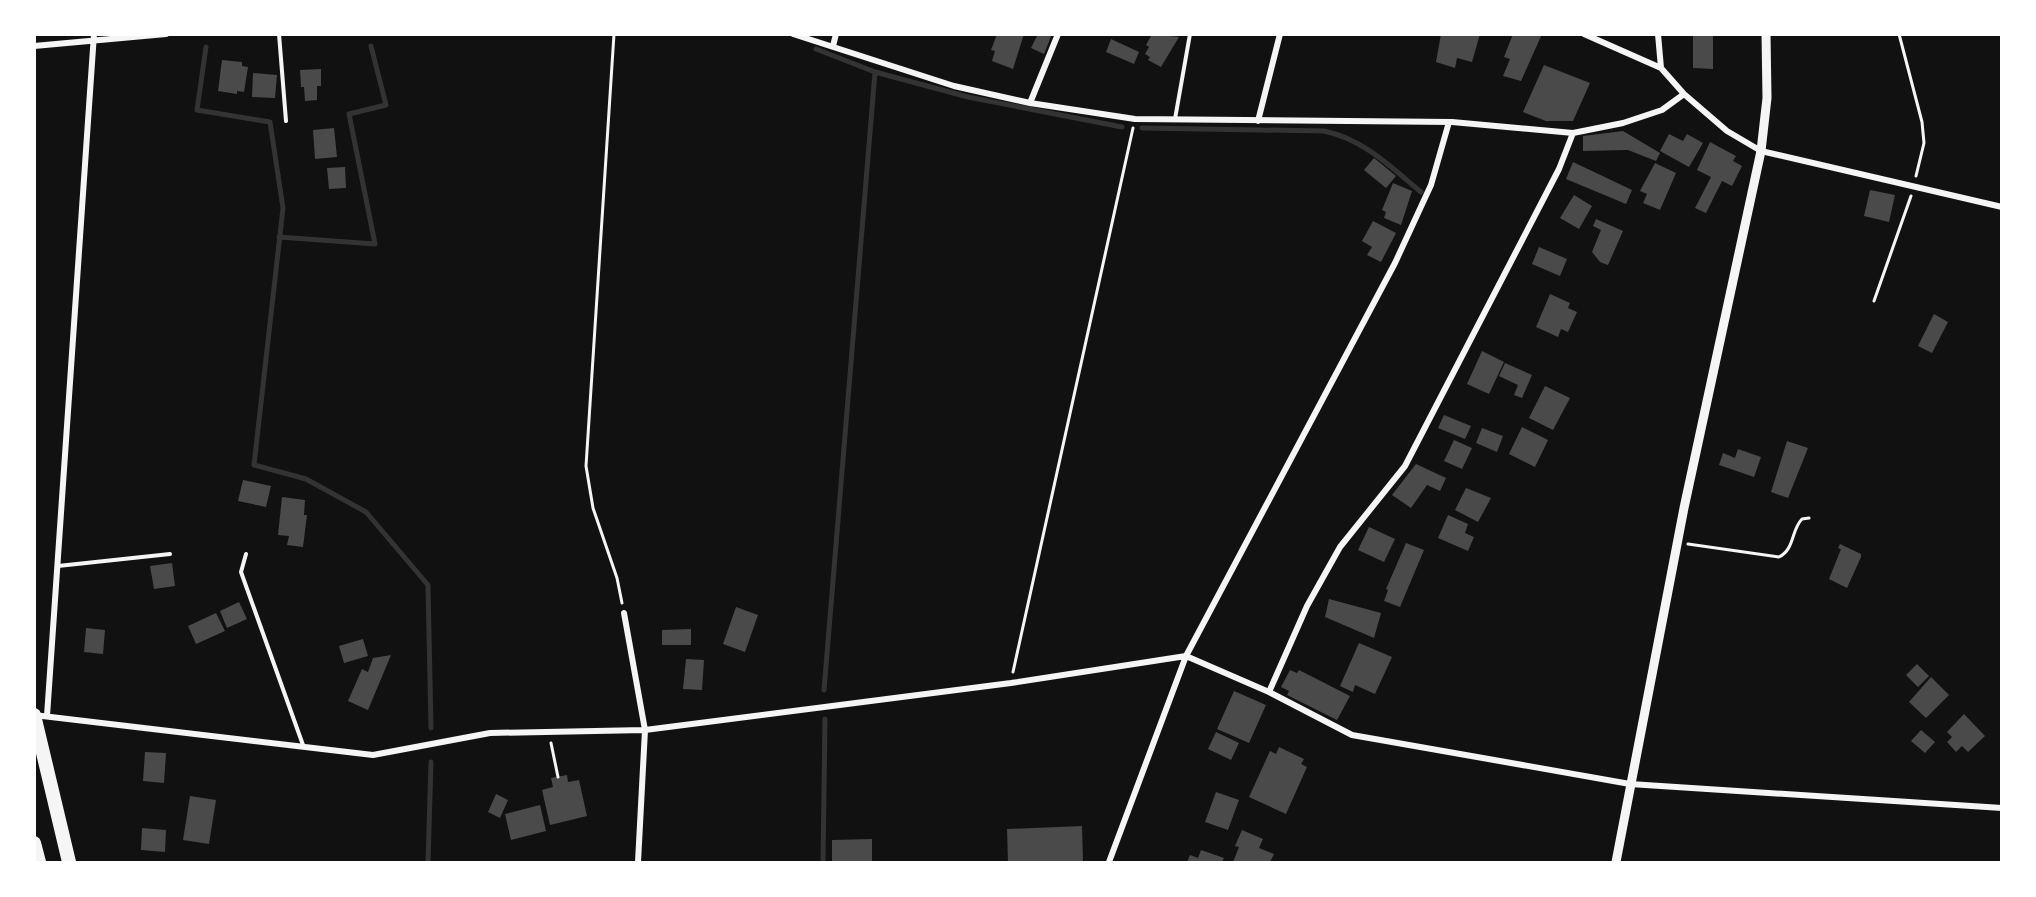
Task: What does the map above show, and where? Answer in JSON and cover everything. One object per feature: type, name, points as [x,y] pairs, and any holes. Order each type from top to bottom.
[{"type":"highway","points":[[39,715],[69,862]]},
{"type":"highway","points":[[34,843],[39,862]]},
{"type":"street","points":[[94,34],[58,566],[39,715],[373,755],[490,734],[645,730],[1011,683],[1186,656],[1269,692],[1352,735],[1630,784],[2001,808]]},
{"type":"street","points":[[34,46],[166,34]]},
{"type":"street","points":[[794,34],[954,86],[1030,103],[1136,119],[1449,122],[1573,133],[1623,123],[1662,110],[1684,94]]},
{"type":"street","points":[[833,46],[836,34]]},
{"type":"street","points":[[1030,103],[1058,34]]},
{"type":"street","points":[[1258,121],[1280,34]]},
{"type":"street","points":[[1584,34],[1661,68],[1684,94],[1727,131],[1761,151],[2001,207]]},
{"type":"street","points":[[1658,34],[1661,68]]},
{"type":"street","points":[[1616,862],[1677,543],[1761,151],[1767,98],[1766,34]]},
{"type":"street","points":[[1109,862],[1186,656],[1395,263],[1431,185],[1449,122]]},
{"type":"street","points":[[1269,692],[1307,606],[1340,547],[1405,466],[1559,169],[1573,133]]},
{"type":"street","points":[[624,613],[645,730],[638,862]]},
{"type":"lane","points":[[279,34],[286,121]]},
{"type":"lane","points":[[1175,119],[1190,34]]},
{"type":"lane","points":[[58,566],[170,554]]},
{"type":"lane","points":[[246,554],[241,572],[303,745]]},
{"type":"path","points":[[614,34],[586,466],[593,508],[617,578],[624,613]]},
{"type":"path","points":[[1874,301],[1914,188],[1924,143],[1922,123],[1899,34]]},
{"type":"path","points":[[1011,683],[1136,119]]},
{"type":"path","points":[[1677,543],[1779,557],[1788,550],[1797,523],[1809,518]]},
{"type":"path","points":[[549,732],[558,777]]},
{"type":"building","points":[[997,34],[1024,34],[1013,69],[992,61],[995,51],[991,50]]},
{"type":"building","points":[[1038,34],[1052,34],[1044,54],[1031,48]]},
{"type":"building","points":[[1152,34],[1179,37],[1161,67],[1148,60],[1150,57],[1145,54],[1149,47],[1146,45]]},
{"type":"building","points":[[1441,34],[1480,34],[1472,62],[1457,58],[1455,68],[1436,62]]},
{"type":"building","points":[[1513,34],[1542,34],[1521,81],[1503,76],[1510,59],[1504,57]]},
{"type":"building","points":[[1693,34],[1713,34],[1713,69],[1693,68]]},
{"type":"building","points":[[1111,39],[1139,52],[1134,64],[1106,52]]},
{"type":"building","points":[[222,60],[242,62],[242,66],[248,67],[244,92],[237,91],[237,94],[218,91]]},
{"type":"building","points":[[1544,65],[1590,83],[1573,121],[1546,121],[1523,112]]},
{"type":"building","points":[[321,69],[321,86],[317,86],[317,100],[305,101],[300,70]]},
{"type":"building","points":[[253,73],[277,75],[275,98],[252,97]]},
{"type":"building","points":[[334,128],[337,157],[315,159],[313,130]]},
{"type":"building","points":[[1623,131],[1660,153],[1656,161],[1628,150],[1583,151],[1583,136]]},
{"type":"building","points":[[1669,134],[1683,141],[1687,134],[1703,143],[1689,167],[1660,151]]},
{"type":"building","points":[[1710,142],[1736,156],[1733,161],[1742,166],[1732,186],[1722,181],[1706,213],[1695,208],[1711,177],[1697,170]]},
{"type":"building","points":[[1374,158],[1396,176],[1386,188],[1364,170]]},
{"type":"building","points":[[1573,162],[1632,190],[1626,204],[1566,179]]},
{"type":"building","points":[[1655,163],[1676,173],[1660,210],[1643,203],[1647,194],[1640,191]]},
{"type":"building","points":[[345,167],[346,188],[329,189],[327,168]]},
{"type":"building","points":[[1393,183],[1412,191],[1401,225],[1384,218],[1386,212],[1382,210]]},
{"type":"building","points":[[1870,190],[1895,195],[1889,222],[1864,216]]},
{"type":"building","points":[[1574,195],[1592,206],[1579,229],[1560,218]]},
{"type":"building","points":[[1596,219],[1623,231],[1608,265],[1600,262],[1592,252],[1601,230],[1593,226]]},
{"type":"building","points":[[1373,221],[1396,233],[1381,262],[1367,255],[1372,247],[1362,241]]},
{"type":"building","points":[[1539,247],[1567,259],[1560,276],[1532,264]]},
{"type":"building","points":[[1550,294],[1570,303],[1568,308],[1577,312],[1568,332],[1561,329],[1558,337],[1536,327]]},
{"type":"building","points":[[1934,314],[1948,322],[1932,353],[1918,346]]},
{"type":"building","points":[[1482,351],[1504,362],[1489,394],[1467,384]]},
{"type":"building","points":[[1505,363],[1532,375],[1522,398],[1514,395],[1518,385],[1499,376]]},
{"type":"building","points":[[1545,386],[1570,398],[1553,430],[1529,418]]},
{"type":"building","points":[[1444,415],[1471,426],[1465,439],[1438,428]]},
{"type":"building","points":[[1522,427],[1548,440],[1535,467],[1509,454]]},
{"type":"building","points":[[1482,428],[1503,436],[1497,452],[1476,443]]},
{"type":"building","points":[[1454,440],[1472,448],[1462,469],[1444,461]]},
{"type":"building","points":[[1787,441],[1808,448],[1788,498],[1771,492]]},
{"type":"building","points":[[1738,449],[1761,457],[1754,477],[1719,465],[1723,453],[1735,458]]},
{"type":"building","points":[[1416,464],[1446,478],[1440,491],[1427,485],[1411,508],[1392,495]]},
{"type":"building","points":[[243,480],[271,486],[266,507],[238,501]]},
{"type":"building","points":[[1466,488],[1491,498],[1478,522],[1455,510]]},
{"type":"building","points":[[282,497],[305,500],[304,515],[307,515],[303,547],[287,545],[289,536],[278,535]]},
{"type":"building","points":[[1448,515],[1468,524],[1465,533],[1474,537],[1468,551],[1438,538]]},
{"type":"building","points":[[1369,527],[1395,539],[1384,562],[1358,550]]},
{"type":"building","points":[[1406,543],[1424,550],[1400,607],[1384,601],[1388,590],[1386,589]]},
{"type":"building","points":[[1840,544],[1861,554],[1847,588],[1829,579],[1841,549],[1838,548]]},
{"type":"building","points":[[172,563],[175,586],[154,589],[150,566]]},
{"type":"building","points":[[1329,599],[1381,613],[1374,638],[1325,617]]},
{"type":"building","points":[[239,602],[247,619],[227,628],[220,611]]},
{"type":"building","points":[[736,607],[758,615],[745,652],[723,644]]},
{"type":"building","points":[[216,613],[225,631],[196,644],[188,626]]},
{"type":"building","points":[[86,628],[105,630],[103,654],[84,652]]},
{"type":"building","points":[[691,629],[691,645],[662,645],[662,630]]},
{"type":"building","points":[[363,639],[368,656],[344,663],[339,646]]},
{"type":"building","points":[[1359,643],[1392,657],[1375,694],[1355,685],[1353,692],[1340,686]]},
{"type":"building","points":[[391,655],[368,710],[348,701],[362,669],[368,672],[373,658]]},
{"type":"building","points":[[686,659],[704,660],[702,690],[683,689]]},
{"type":"building","points":[[1917,664],[1929,676],[1918,687],[1906,675]]},
{"type":"building","points":[[1290,670],[1297,673],[1299,670],[1350,696],[1337,720],[1287,695],[1289,691],[1281,687]]},
{"type":"building","points":[[1931,677],[1949,695],[1926,718],[1909,702]]},
{"type":"building","points":[[1234,691],[1266,705],[1249,743],[1217,729]]},
{"type":"building","points":[[1964,714],[1985,736],[1968,752],[1962,746],[1956,752],[1947,742],[1952,737],[1947,732]]},
{"type":"building","points":[[1921,730],[1935,742],[1925,753],[1911,741]]},
{"type":"building","points":[[1216,732],[1239,743],[1231,760],[1208,749]]},
{"type":"building","points":[[1279,747],[1304,759],[1301,764],[1307,767],[1286,814],[1249,797],[1270,751],[1276,754]]},
{"type":"building","points":[[145,752],[166,753],[164,783],[143,781]]},
{"type":"building","points":[[567,775],[568,782],[579,780],[587,816],[550,825],[542,790],[553,787],[551,778]]},
{"type":"building","points":[[1216,792],[1239,800],[1228,830],[1205,822]]},
{"type":"building","points":[[496,794],[508,800],[500,818],[488,812]]},
{"type":"building","points":[[190,796],[216,800],[209,844],[183,840]]},
{"type":"building","points":[[540,805],[546,831],[511,840],[505,814]]},
{"type":"building","points":[[1082,826],[1083,862],[1008,862],[1007,829]]},
{"type":"building","points":[[142,828],[166,830],[165,852],[141,850]]},
{"type":"building","points":[[1242,830],[1263,839],[1259,848],[1274,854],[1270,862],[1233,862],[1239,847],[1235,846]]},
{"type":"building","points":[[872,839],[872,862],[832,862],[832,840]]},
{"type":"building","points":[[1201,850],[1224,858],[1222,862],[1187,862],[1190,855],[1198,858]]},
{"type":"waterway","points":[[279,237],[375,244],[349,114],[386,105],[371,46]]},
{"type":"waterway","points":[[206,47],[197,110],[270,122],[283,208],[254,465],[306,479],[366,512],[428,585],[431,728]]},
{"type":"waterway","points":[[816,49],[875,72],[824,690]]},
{"type":"waterway","points":[[875,72],[968,97],[1122,127]]},
{"type":"waterway","points":[[1142,128],[1324,131],[1364,147],[1421,192]]},
{"type":"waterway","points":[[823,862],[825,719]]},
{"type":"waterway","points":[[428,862],[431,762]]}]
